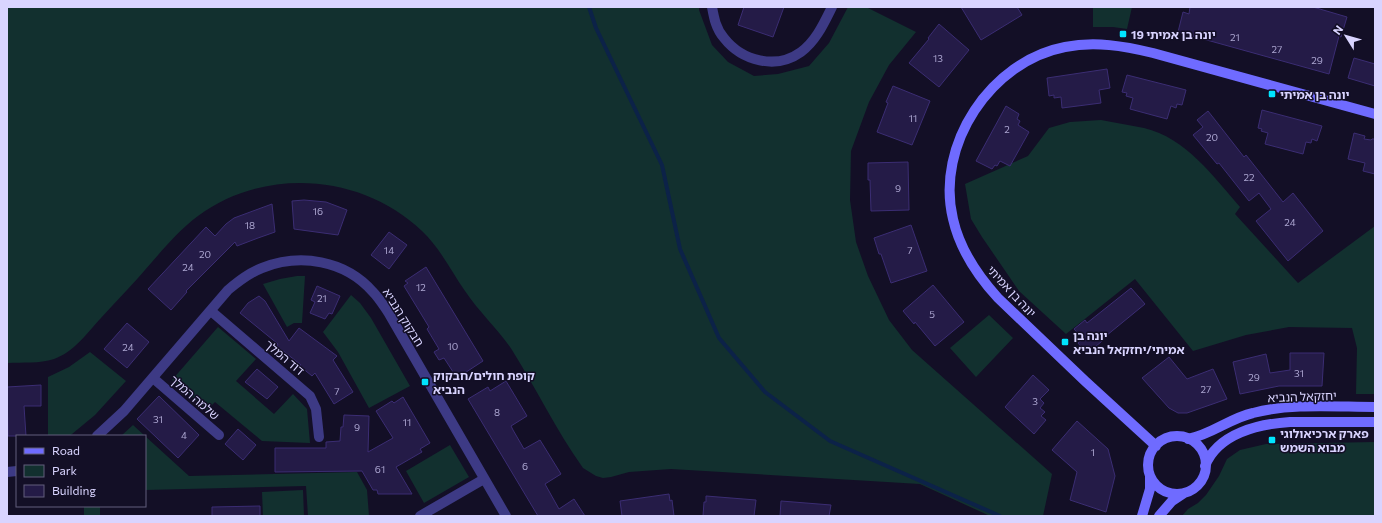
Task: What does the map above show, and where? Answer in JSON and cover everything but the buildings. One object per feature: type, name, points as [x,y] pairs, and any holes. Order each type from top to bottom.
[{"type":"street","points":[[712,7],[714,22],[723,38],[735,50],[750,58],[767,62],[784,60],[800,52],[816,38],[832,7]]},
{"type":"street","name":"יונה בן אמיתי","points":[[1156,446],[1084,381],[998,298],[985,284],[965,252],[957,236],[952,218],[950,180],[960,138],[970,117],[982,99],[996,83],[1011,70],[1040,55],[1065,47],[1085,45],[1128,47],[1375,114]]},
{"type":"street","name":"חבקוק הנביא","points":[[98,435],[124,411],[228,290],[243,278],[260,269],[279,262],[298,260],[318,261],[337,266],[356,276],[373,291],[388,312],[506,516]]},
{"type":"street","name":"דוד המלך","points":[[211,311],[310,396],[316,409],[319,437]]},
{"type":"street","name":"שלמה המלך","points":[[153,378],[219,435]]},
{"type":"street","name":"יחזקאל הנביא","points":[[1188,439],[1204,434],[1239,417],[1268,409],[1290,407],[1375,407]]},
{"type":"street","points":[[1205,466],[1213,452],[1222,443],[1238,434],[1257,427],[1290,422],[1375,422]]},
{"type":"street","points":[[1142,516],[1150,489],[1149,459],[1156,446],[1169,438],[1181,437],[1188,439],[1195,443],[1201,450],[1204,457],[1204,475],[1193,489],[1172,501],[1159,516]]},
{"type":"street","points":[[1149,474],[1155,484],[1165,492],[1177,494],[1185,493]]},
{"type":"street","points":[[420,516],[484,479]]},
{"type":"green space","points":[[7,7],[699,7],[712,45],[728,62],[754,76],[778,74],[809,66],[829,43],[848,7],[866,7],[916,32],[889,65],[869,102],[851,151],[850,200],[856,242],[868,276],[889,320],[912,350],[1052,474],[1043,516],[990,516],[920,484],[671,469],[629,472],[603,478],[596,476],[583,468],[564,439],[512,350],[470,299],[440,252],[422,231],[398,212],[372,198],[343,188],[313,183],[283,184],[253,189],[224,200],[198,216],[182,230],[85,336],[68,352],[48,361],[7,363]]},
{"type":"green space","points":[[1093,7],[1132,7],[1127,29],[1093,27]]},
{"type":"green space","points":[[1101,120],[1144,128],[1159,133],[1186,149],[1209,171],[1240,207],[1235,214],[1298,283],[1375,226],[1375,394],[1356,394],[1357,348],[1352,328],[1289,327],[1246,335],[1193,351],[1135,279],[1066,334],[1019,291],[971,219],[965,184],[1028,156],[1049,128],[1070,122]]},
{"type":"green space","points":[[297,276],[305,276],[302,323],[294,323],[287,327],[263,284]]},
{"type":"green space","points":[[351,295],[360,303],[371,318],[410,386],[369,408],[338,352],[323,332]]},
{"type":"green space","points":[[989,315],[1013,338],[976,377],[950,348]]},
{"type":"green space","points":[[218,327],[256,359],[236,381],[274,414],[293,394],[307,409],[310,443],[262,441],[215,402],[207,410],[172,380]]},
{"type":"green space","points":[[90,352],[126,381],[95,415],[72,434],[48,435],[48,377],[69,367]]},
{"type":"green space","points":[[133,425],[144,435],[122,435]]},
{"type":"green space","points":[[146,437],[189,476],[357,472],[367,490],[369,516],[308,516],[306,486],[146,490]]},
{"type":"green space","points":[[1375,442],[1375,516],[1182,516],[1188,509],[1198,503],[1206,495],[1219,476],[1227,459],[1240,450],[1266,444]]},
{"type":"green space","points":[[450,445],[469,477],[424,503],[406,471]]},
{"type":"green space","points":[[303,490],[304,516],[263,516],[262,492]]},
{"type":"green space","points":[[84,507],[100,507],[100,516],[84,516]]},
{"type":"waterway","points":[[589,7],[596,28],[662,165],[680,249],[719,338],[765,392],[830,441],[1000,516]]},
{"type":"place","name":"יונה בן אמיתי 19","points":[[1123,34]]},
{"type":"place","name":"יונה בן אמיתי","points":[[1272,94]]},
{"type":"place","name":"יונה בן אמיתי/יחזקאל הנביא","points":[[1065,342]]},
{"type":"place","name":"קופת חולים/חבקוק הנביא","points":[[425,382]]},
{"type":"place","name":"פארק ארכיאולוגי מבוא השמש","points":[[1272,440]]}]
